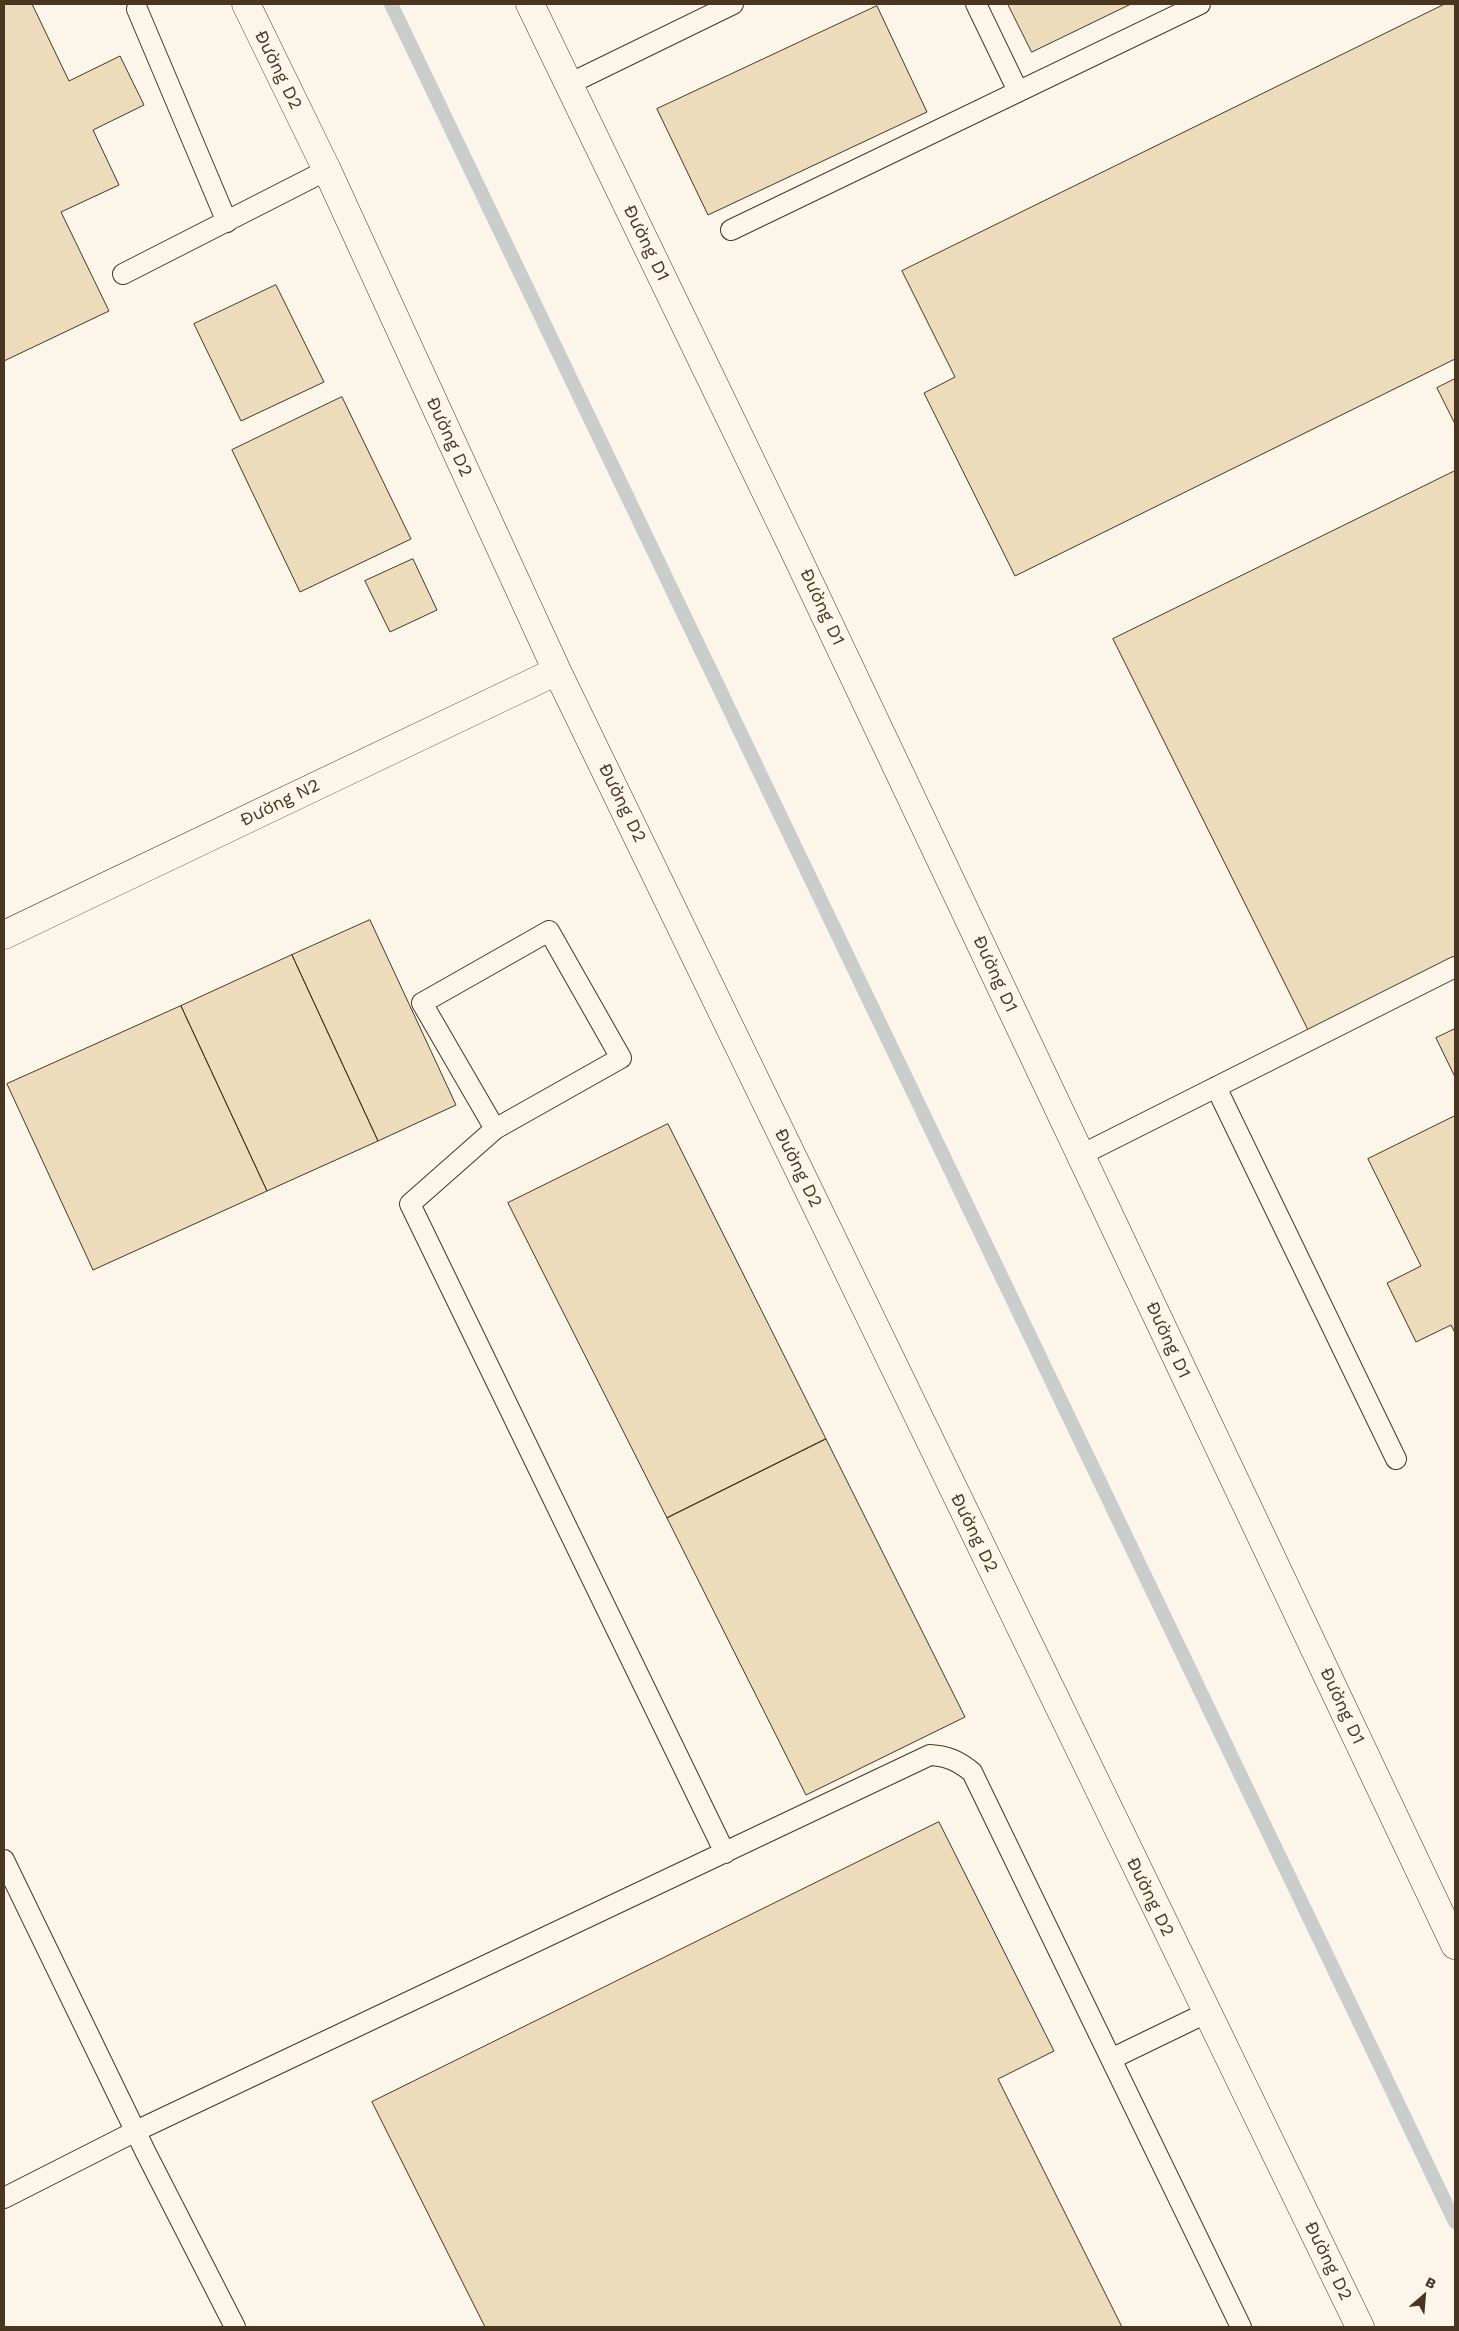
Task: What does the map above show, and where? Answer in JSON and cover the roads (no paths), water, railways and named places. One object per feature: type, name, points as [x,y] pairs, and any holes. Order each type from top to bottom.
[{"type":"street","name":"Đường D2","points":[[246,4],[327,170],[557,671],[1206,2013],[1360,2327]]},
{"type":"street","name":"Đường D1","points":[[530,4],[798,557],[1455,1945]]},
{"type":"street","name":"Đường N2","points":[[4,935],[557,671]]},
{"type":"lane","points":[[569,84],[733,4]]},
{"type":"lane","points":[[976,4],[1018,91]]},
{"type":"lane","points":[[731,230],[1200,4]]},
{"type":"lane","points":[[137,9],[227,222]]},
{"type":"lane","points":[[123,274],[327,170]]},
{"type":"lane","points":[[495,1129],[422,1003],[549,931],[621,1058],[495,1129],[410,1204],[725,1853]]},
{"type":"lane","points":[[1081,1155],[1455,966]]},
{"type":"lane","points":[[1216,1087],[1396,1458]]},
{"type":"lane","points":[[4,2198],[136,2131],[930,1755],[944,1755],[958,1761],[972,1772],[1241,2327]]},
{"type":"lane","points":[[4,1860],[136,2131],[235,2327]]},
{"type":"lane","points":[[1111,2059],[1206,2013]]},
{"type":"waterway","points":[[391,4],[1455,2222]]}]
